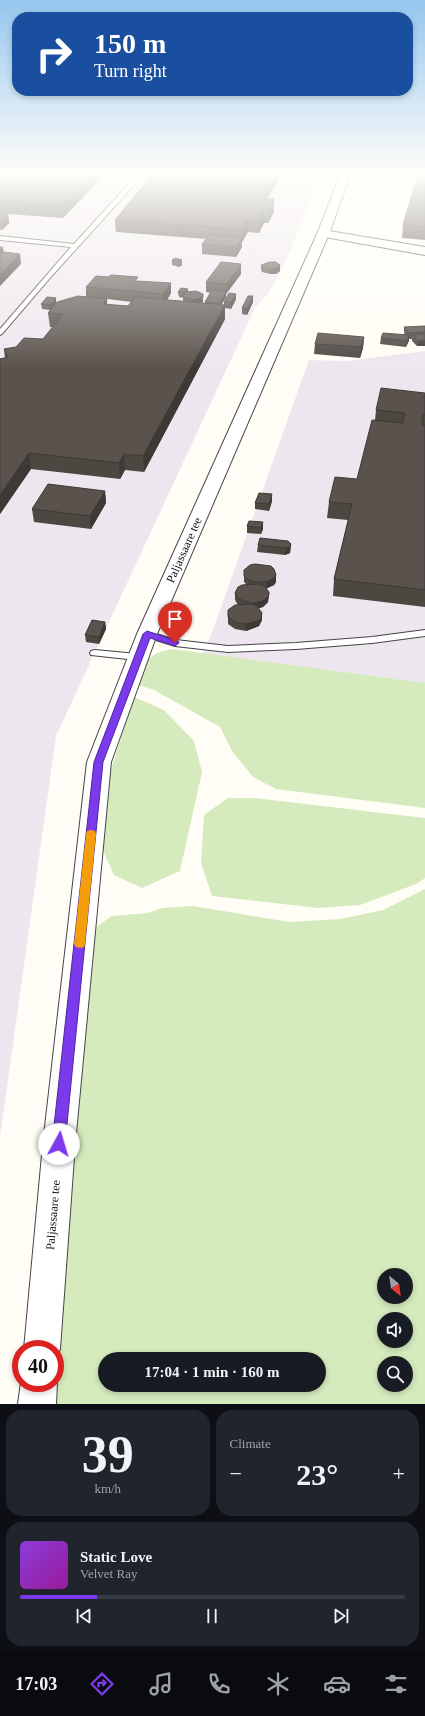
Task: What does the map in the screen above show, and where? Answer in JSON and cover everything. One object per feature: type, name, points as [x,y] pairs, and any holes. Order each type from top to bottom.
[{"type":"street","name":"Paljassaare tee","points":[[43,1340],[59,1144],[98,762],[142,645],[321,239]]},
{"type":"street","points":[[350,239],[425,251]]},
{"type":"street","points":[[37,1404],[38,1392]]},
{"type":"lane","points":[[5,239],[76,246]]},
{"type":"lane","points":[[0,333],[83,239]]},
{"type":"lane","points":[[95,653],[142,645],[175,643],[228,649],[296,646],[425,633]]},
{"type":"shaded area","points":[[0,239],[295,239],[281,271],[268,294],[255,308],[56,736],[0,1137]]},
{"type":"shaded area","points":[[425,351],[425,683],[202,654],[211,635],[309,360],[346,361]]},
{"type":"green space","points":[[172,649],[425,683],[425,808],[276,789],[253,777],[232,751],[220,727],[154,690],[138,685],[148,660],[163,651]]},
{"type":"green space","points":[[134,697],[164,710],[194,741],[202,772],[180,871],[142,888],[114,875],[101,846],[109,776]]},
{"type":"green space","points":[[228,798],[254,798],[425,818],[425,878],[416,884],[360,905],[318,908],[212,896],[201,863],[204,815]]},
{"type":"green space","points":[[425,889],[425,1404],[54,1404],[55,1392],[64,1392],[64,1340],[58,1340],[60,1304],[96,927],[112,916],[148,913],[162,908],[193,906],[289,922],[340,919],[383,910]]},
{"type":"building","points":[[206,239],[242,239],[236,247],[202,244]]},
{"type":"building","points":[[4,252],[20,254],[0,275],[0,256]]},
{"type":"building","points":[[176,258],[182,260],[172,260]]},
{"type":"building","points":[[221,262],[241,264],[226,284],[206,282]]},
{"type":"building","points":[[276,262],[280,265],[277,268],[271,269],[262,267],[261,265]]},
{"type":"building","points":[[111,275],[138,277],[135,281],[171,283],[163,294],[86,287],[96,276],[108,277]]},
{"type":"building","points":[[181,288],[188,289],[185,292],[178,292]]},
{"type":"building","points":[[212,290],[226,292],[219,304],[205,302]]},
{"type":"building","points":[[196,291],[203,294],[203,297],[192,300],[183,296],[186,292]]},
{"type":"building","points":[[229,293],[236,294],[231,303],[224,302]]},
{"type":"building","points":[[78,296],[107,299],[103,304],[128,306],[135,297],[225,305],[143,456],[124,454],[119,463],[29,453],[0,495],[0,359],[8,357],[4,349],[16,347],[24,338],[43,339],[63,314],[48,313],[57,302]]},
{"type":"building","points":[[248,296],[253,296],[247,309],[242,308]]},
{"type":"building","points":[[47,297],[56,298],[50,305],[41,304]]},
{"type":"building","points":[[425,326],[425,332],[408,333],[404,327]]},
{"type":"building","points":[[318,333],[364,337],[361,347],[315,344]]},
{"type":"building","points":[[383,333],[409,335],[407,341],[381,338]]},
{"type":"building","points":[[425,334],[425,340],[418,341],[413,335]]},
{"type":"building","points":[[381,388],[425,393],[425,415],[423,415],[422,425],[425,425],[425,590],[334,579],[352,504],[329,502],[335,477],[357,479],[372,420],[403,423],[405,413],[376,410]]},
{"type":"building","points":[[48,484],[105,491],[90,516],[32,509]]},
{"type":"building","points":[[259,493],[272,494],[269,504],[255,503]]},
{"type":"building","points":[[249,521],[263,522],[261,528],[247,526]]},
{"type":"building","points":[[260,538],[288,541],[291,544],[290,547],[286,548],[258,545]]},
{"type":"building","points":[[255,564],[271,566],[276,575],[274,578],[266,582],[255,582],[247,579],[244,576],[244,570],[250,565]]},
{"type":"building","points":[[259,584],[264,586],[269,592],[269,595],[263,601],[253,603],[238,599],[235,593],[238,587],[242,585]]},
{"type":"building","points":[[252,604],[257,606],[262,613],[260,620],[246,624],[235,622],[228,617],[228,610],[235,605]]},
{"type":"building","points":[[92,620],[105,622],[99,637],[85,635]]},
{"type":"slow traffic","points":[[80,944],[91,834]]},
{"type":"route","points":[[59,1144],[98,762],[147,634],[175,643]]}]
